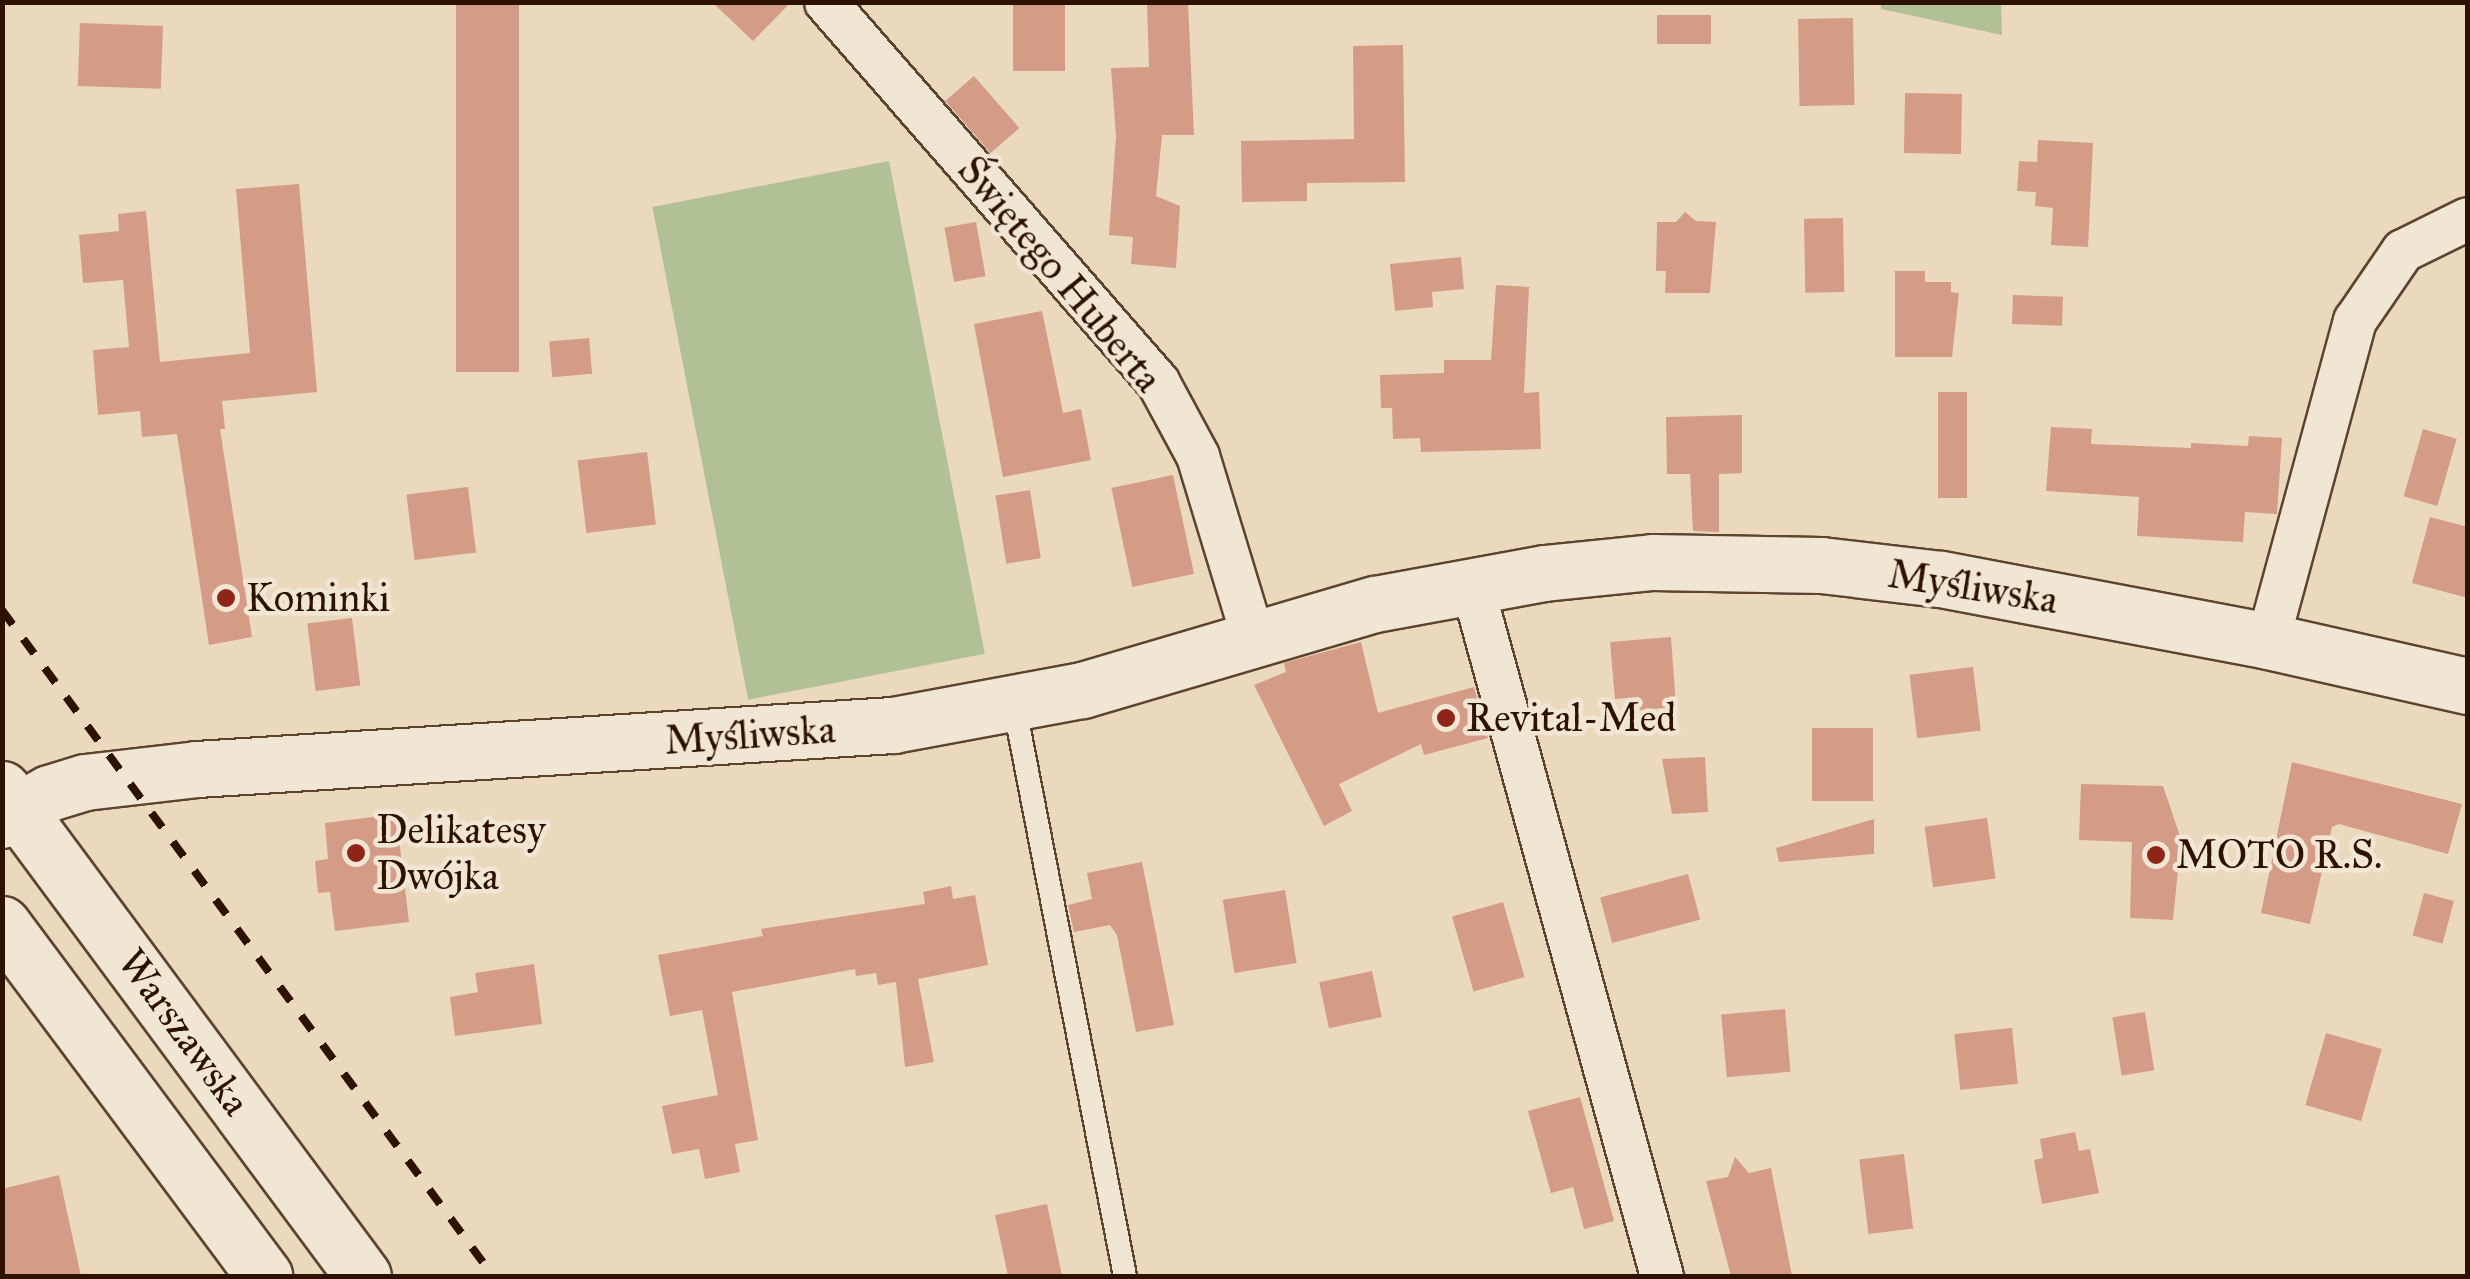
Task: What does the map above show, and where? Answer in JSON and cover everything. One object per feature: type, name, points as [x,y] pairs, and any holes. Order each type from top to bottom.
[{"type":"street","name":"Świętego Huberta","points":[[826,2],[1158,382],[1198,456],[1253,637]]},
{"type":"street","points":[[2268,641],[2355,322],[2403,250],[2468,219]]},
{"type":"street","name":"Myśliwska","points":[[8,807],[85,782],[142,775],[893,725],[1014,704],[1253,637],[1472,585],[1652,562],[1821,565],[1959,582],[2268,641],[2468,686]]},
{"type":"street","points":[[1472,585],[1662,1276]]},
{"type":"street","name":"Warszawska","points":[[8,807],[363,1276]]},
{"type":"street","name":"Warszawska","points":[[2,924],[264,1276]]},
{"type":"lane","points":[[1014,704],[1125,1276]]},
{"type":"green space","points":[[1881,3],[2001,3],[2002,35],[1881,9]]},
{"type":"green space","points":[[889,161],[985,654],[748,700],[652,207]]},
{"type":"building","points":[[456,2],[519,2],[519,372],[456,372]]},
{"type":"building","points":[[712,2],[791,2],[753,41]]},
{"type":"building","points":[[1013,2],[1065,2],[1065,71],[1013,71]]},
{"type":"building","points":[[1147,2],[1188,2],[1194,135],[1162,135],[1156,196],[1180,206],[1176,268],[1131,264],[1133,237],[1109,235],[1116,136],[1111,68],[1149,67]]},
{"type":"building","points":[[1657,15],[1711,15],[1711,44],[1657,44]]},
{"type":"building","points":[[1853,18],[1855,105],[1800,106],[1798,19]]},
{"type":"building","points":[[80,23],[163,26],[161,89],[78,86]]},
{"type":"building","points":[[1403,45],[1405,182],[1307,183],[1307,201],[1242,202],[1241,141],[1354,139],[1353,46]]},
{"type":"building","points":[[974,76],[1019,128],[991,153],[945,101]]},
{"type":"building","points":[[1905,93],[1962,94],[1961,154],[1904,153]]},
{"type":"building","points":[[2038,140],[2093,143],[2088,247],[2051,245],[2053,208],[2035,206],[2036,192],[2017,191],[2019,161],[2037,162]]},
{"type":"building","points":[[299,184],[317,392],[222,401],[225,429],[220,429],[252,637],[209,645],[177,434],[142,437],[140,411],[98,415],[93,350],[129,347],[123,280],[83,283],[79,235],[119,231],[118,214],[146,211],[160,362],[250,353],[236,189]]},
{"type":"building","points":[[1685,212],[1696,221],[1716,222],[1710,293],[1665,293],[1666,271],[1656,271],[1657,222],[1676,222]]},
{"type":"building","points":[[1843,218],[1844,292],[1805,293],[1804,219]]},
{"type":"building","points":[[976,222],[986,276],[954,282],[944,228]]},
{"type":"building","points":[[1461,257],[1464,289],[1432,292],[1433,307],[1395,311],[1390,264]]},
{"type":"building","points":[[1895,271],[1925,271],[1925,282],[1951,282],[1951,292],[1959,293],[1952,357],[1895,357]]},
{"type":"building","points":[[1496,285],[1529,287],[1524,393],[1539,392],[1541,449],[1421,452],[1420,438],[1393,439],[1392,408],[1381,408],[1380,375],[1444,373],[1444,360],[1491,360]]},
{"type":"building","points":[[2013,295],[2063,297],[2062,326],[2012,324]]},
{"type":"building","points":[[1042,311],[1063,413],[1081,409],[1091,460],[1003,477],[974,324]]},
{"type":"building","points":[[589,338],[592,374],[552,377],[549,341]]},
{"type":"building","points":[[1938,392],[1967,392],[1967,498],[1938,498]]},
{"type":"building","points":[[1742,415],[1742,473],[1719,474],[1719,532],[1693,531],[1690,474],[1667,474],[1666,417]]},
{"type":"building","points":[[2051,427],[2092,429],[2091,444],[2191,448],[2191,443],[2248,446],[2249,436],[2282,438],[2277,514],[2245,512],[2243,542],[2137,536],[2139,497],[2046,491]]},
{"type":"building","points":[[2423,429],[2457,439],[2437,506],[2404,496]]},
{"type":"building","points":[[647,452],[656,524],[586,533],[578,461]]},
{"type":"building","points":[[1173,475],[1194,574],[1132,587],[1111,488]]},
{"type":"building","points":[[468,487],[476,553],[415,560],[406,495]]},
{"type":"building","points":[[1030,490],[1041,558],[1006,564],[995,495]]},
{"type":"building","points":[[2430,517],[2468,527],[2468,598],[2412,583]]},
{"type":"building","points":[[352,618],[360,685],[316,691],[307,623]]},
{"type":"building","points":[[1671,637],[1676,707],[1640,710],[1639,697],[1615,699],[1610,642]]},
{"type":"building","points":[[1361,642],[1378,713],[1474,687],[1488,738],[1424,755],[1421,744],[1339,784],[1352,811],[1324,826],[1254,685],[1286,672],[1284,663]]},
{"type":"building","points":[[1973,667],[1981,731],[1917,738],[1909,675]]},
{"type":"building","points":[[1812,728],[1873,728],[1873,801],[1812,801]]},
{"type":"building","points":[[1705,757],[1708,812],[1672,814],[1662,759]]},
{"type":"building","points":[[2292,762],[2462,804],[2448,854],[2339,824],[2332,827],[2310,924],[2261,913]]},
{"type":"building","name":"MOTO R.S.","points":[[2081,784],[2163,786],[2181,839],[2173,920],[2130,918],[2132,842],[2079,840]]},
{"type":"building","points":[[396,814],[409,922],[335,931],[330,892],[318,893],[315,861],[328,859],[325,823]]},
{"type":"building","points":[[1987,818],[1995,878],[1933,887],[1925,827]]},
{"type":"building","points":[[1874,819],[1874,854],[1779,862],[1776,848]]},
{"type":"building","points":[[1142,862],[1174,1025],[1136,1032],[1117,935],[1110,925],[1074,932],[1068,905],[1092,899],[1087,873]]},
{"type":"building","points":[[1688,874],[1700,919],[1612,943],[1600,898]]},
{"type":"building","points":[[951,886],[953,899],[975,895],[988,965],[918,979],[934,1062],[905,1067],[896,982],[878,985],[876,973],[856,976],[855,969],[732,992],[758,1140],[735,1144],[740,1172],[705,1179],[699,1149],[672,1154],[662,1106],[718,1095],[702,1010],[670,1016],[658,955],[763,936],[761,929],[925,904],[923,892]]},
{"type":"building","points":[[1285,890],[1297,963],[1234,973],[1223,900]]},
{"type":"building","points":[[2424,893],[2454,901],[2443,944],[2413,936]]},
{"type":"building","points":[[1503,902],[1524,977],[1474,992],[1452,917]]},
{"type":"building","points":[[534,964],[542,1024],[455,1036],[450,997],[478,992],[475,973]]},
{"type":"building","points":[[1372,971],[1382,1017],[1329,1028],[1319,982]]},
{"type":"building","points":[[1785,1009],[1790,1072],[1727,1077],[1721,1015]]},
{"type":"building","points":[[2145,1012],[2154,1070],[2122,1075],[2112,1017]]},
{"type":"building","points":[[2012,1028],[2018,1084],[1960,1090],[1954,1034]]},
{"type":"building","points":[[2326,1033],[2382,1049],[2361,1121],[2305,1105]]},
{"type":"building","points":[[1580,1097],[1614,1221],[1584,1229],[1573,1187],[1551,1193],[1528,1111]]},
{"type":"building","points":[[2075,1132],[2079,1151],[2090,1149],[2099,1193],[2042,1204],[2034,1160],[2043,1158],[2040,1139]]},
{"type":"building","points":[[1904,1154],[1913,1228],[1868,1234],[1859,1159]]},
{"type":"building","points":[[1735,1157],[1749,1173],[1771,1168],[1792,1276],[1731,1276],[1706,1181],[1728,1177]]},
{"type":"building","points":[[59,1175],[81,1276],[2,1276],[2,1189]]},
{"type":"building","points":[[1047,1204],[1062,1276],[1008,1276],[995,1215]]},
{"type":"railway","points":[[2,610],[493,1276]]},
{"type":"place","name":"Kominki","points":[[226,598]]},
{"type":"place","name":"Revital-Med","points":[[1446,718]]},
{"type":"place","name":"Delikatesy Dwójka","points":[[356,853]]},
{"type":"place","name":"MOTO R.S.","points":[[2156,855]]}]
